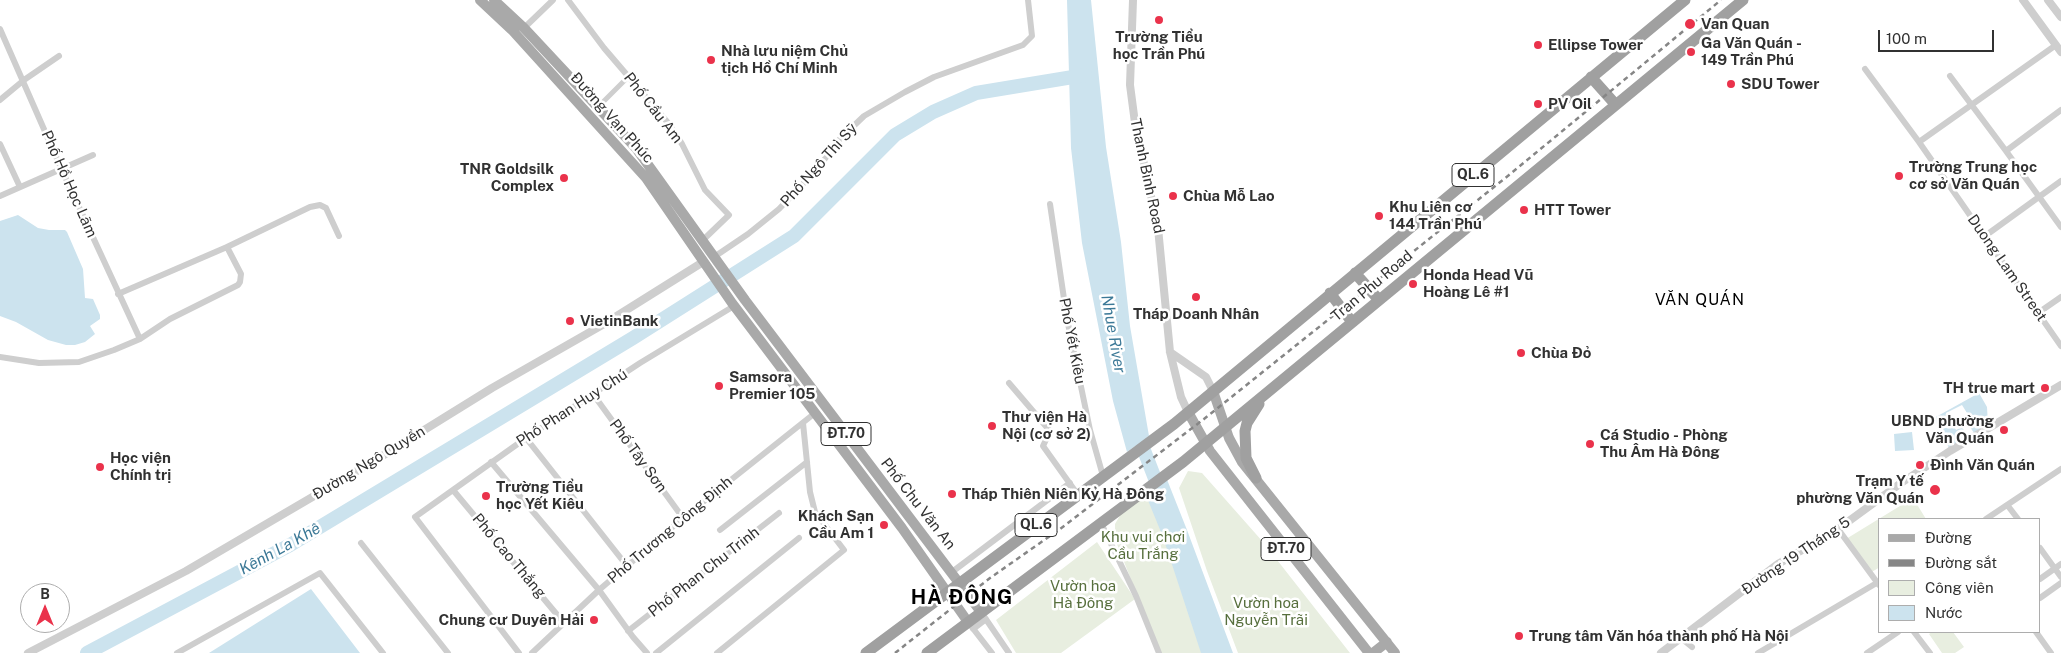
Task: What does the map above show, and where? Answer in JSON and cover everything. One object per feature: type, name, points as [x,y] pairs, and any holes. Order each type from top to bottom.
[{"type":"highway","name":"Tran Phu Road","points":[[1101,523],[1184,462],[1226,428],[1743,0]]},
{"type":"highway","name":"Tran Phu Road","points":[[1108,473],[1174,424],[1592,78],[1682,1]]},
{"type":"highway","points":[[1592,78],[1616,105]]},
{"type":"highway","points":[[1355,273],[1379,300]]},
{"type":"highway","points":[[1330,293],[1352,322]]},
{"type":"highway","points":[[1256,478],[1246,458],[1244,431],[1262,397]]},
{"type":"highway","name":"QL.6","points":[[866,653],[1108,473]]},
{"type":"highway","name":"QL.6","points":[[927,653],[984,616],[1101,523]]},
{"type":"main road","name":"Đường Vạn Phúc","points":[[481,0],[512,30],[646,178],[705,265]]},
{"type":"main road","name":"Đường Vạn Phúc","points":[[494,0],[524,28],[636,148],[716,258]]},
{"type":"main road","points":[[662,201],[671,195]]},
{"type":"main road","name":"ĐT.70","points":[[716,258],[744,298]]},
{"type":"main road","name":"ĐT.70","points":[[705,265],[733,304]]},
{"type":"main road","points":[[733,304],[743,307],[744,298]]},
{"type":"main road","name":"Phố Chu Văn An","points":[[744,298],[984,616]]},
{"type":"main road","name":"Phố Chu Văn An","points":[[733,304],[940,580],[970,625]]},
{"type":"main road","points":[[764,346],[766,339],[775,338]]},
{"type":"main road","name":"ĐT.70","points":[[1213,391],[1229,438],[1242,462],[1396,653]]},
{"type":"main road","name":"ĐT.70","points":[[1188,412],[1206,444],[1252,507],[1369,653]]},
{"type":"main road","points":[[850,460],[860,453]]},
{"type":"main road","points":[[940,580],[952,572]]},
{"type":"main road","points":[[1373,653],[1387,642]]},
{"type":"street","points":[[524,28],[553,0]]},
{"type":"street","name":"Phố Cầu Am","points":[[568,0],[604,48],[669,124],[682,144],[706,190],[729,215],[703,240]]},
{"type":"street","name":"Phố Ngô Thì Sỹ","points":[[716,258],[779,209],[818,168],[839,140],[864,116],[934,77],[1023,45],[1032,36],[1028,0]]},
{"type":"street","name":"Thanh Binh Road","points":[[1132,0],[1130,85],[1135,123],[1158,228],[1170,352],[1181,397],[1188,412]]},
{"type":"street","points":[[2023,0],[2058,43],[2061,52]]},
{"type":"street","points":[[2048,0],[2060,13]]},
{"type":"street","name":"Phố Hồ Học Lãm","points":[[0,29],[61,168],[140,339]]},
{"type":"street","points":[[1919,142],[2058,43]]},
{"type":"street","points":[[0,100],[24,80],[59,56]]},
{"type":"street","name":"Duong Lam Street","points":[[1866,69],[2061,346]]},
{"type":"street","points":[[1950,76],[2061,227]]},
{"type":"street","points":[[598,108],[628,77]]},
{"type":"street","points":[[2006,151],[2061,110]]},
{"type":"street","points":[[0,144],[2,152],[20,187]]},
{"type":"street","points":[[0,196],[92,155]]},
{"type":"street","points":[[1985,236],[2061,182]]},
{"type":"street","name":"Phố Yết Kiêu","points":[[1050,204],[1067,319],[1090,430],[1108,473]]},
{"type":"street","points":[[118,294],[310,207],[320,205],[326,208],[340,236]]},
{"type":"street","points":[[0,357],[39,363],[79,362],[140,339],[170,319],[238,285],[241,274],[227,246]]},
{"type":"street","name":"Đường Ngô Quyền","points":[[28,653],[186,571],[379,458],[492,388],[705,265]]},
{"type":"street","points":[[2038,313],[2061,297]]},
{"type":"street","name":"Phố Phan Huy Chú","points":[[519,653],[415,517],[526,438],[733,304]]},
{"type":"street","points":[[1170,352],[1206,377],[1213,391]]},
{"type":"street","points":[[1009,382],[1050,431],[1044,446],[1078,495]]},
{"type":"street","name":"Đường 19 Tháng 5","points":[[1661,653],[1778,564],[1838,529],[1901,483],[1950,451],[2061,385]]},
{"type":"street","name":"Phố Tây Sơn","points":[[593,394],[683,518]]},
{"type":"street","name":"Phố Trương Công Định","points":[[532,653],[598,590],[683,518],[815,413]]},
{"type":"street","points":[[717,653],[844,550],[815,512],[810,492],[803,423]]},
{"type":"street","points":[[526,438],[627,566]]},
{"type":"street","points":[[491,462],[598,590],[646,653]]},
{"type":"street","points":[[720,530],[807,462]]},
{"type":"street","points":[[1988,518],[2061,469]]},
{"type":"street","points":[[952,572],[1070,483]]},
{"type":"street","name":"Phố Cao Thắng","points":[[453,490],[564,623]]},
{"type":"street","points":[[2008,506],[2017,518]]},
{"type":"street","name":"Phố Phan Chu Trinh","points":[[628,631],[779,513]]},
{"type":"street","points":[[1101,523],[1136,596],[1159,653]]},
{"type":"street","points":[[1838,529],[1878,582]]},
{"type":"street","points":[[656,653],[799,538]]},
{"type":"street","points":[[362,544],[448,653]]},
{"type":"street","points":[[2041,549],[2058,567],[2061,577]]},
{"type":"street","points":[[2041,578],[2058,567]]},
{"type":"street","points":[[177,653],[320,574],[383,653]]},
{"type":"street","points":[[2041,597],[2061,583]]},
{"type":"street","points":[[1758,653],[1878,584]]},
{"type":"street","points":[[984,616],[1009,653]]},
{"type":"street","points":[[970,625],[992,653]]},
{"type":"street","points":[[1867,653],[1897,633]]},
{"type":"street","points":[[1915,633],[1930,653]]},
{"type":"street","points":[[2037,633],[2051,653]]},
{"type":"street","points":[[1681,638],[1692,647]]},
{"type":"green space","name":"Vườn hoa Nguyễn Trãi","points":[[1188,471],[1202,473],[1263,542],[1350,653],[1238,653],[1207,571],[1179,488]]},
{"type":"green space","points":[[1913,498],[1925,518],[1880,518]]},
{"type":"green space","name":"Khu vui chơi Cầu Trắng","points":[[1141,499],[1148,499],[1165,536],[1203,653],[1160,653],[1117,544],[1115,530],[1115,524],[1122,512]]},
{"type":"green space","points":[[1878,519],[1878,568],[1870,573],[1846,539]]},
{"type":"green space","name":"Vườn hoa Hà Đông","points":[[1097,542],[1135,599],[1061,653],[1016,653],[996,620]]},
{"type":"green space","points":[[1954,633],[1964,647],[1955,653],[1942,653],[1929,634]]},
{"type":"water","points":[[1067,0],[1091,0],[1106,147],[1121,242],[1130,326],[1149,436],[1127,452],[1113,401],[1082,243],[1071,148]]},
{"type":"water","points":[[18,215],[38,228],[65,230],[67,232],[83,269],[85,298],[93,299],[100,315],[100,319],[90,326],[95,334],[85,342],[66,345],[48,340],[16,322],[0,316],[0,221]]},
{"type":"water","points":[[1979,393],[1987,407],[1988,425],[1974,433],[1968,424],[1972,421],[1962,405],[1946,413],[1956,430],[1962,427],[1968,437],[1949,448],[1934,418]]},
{"type":"water","points":[[1912,432],[1914,450],[1895,451],[1894,434]]},
{"type":"water","points":[[1166,477],[1233,653],[1201,653],[1163,537],[1145,493]]},
{"type":"water","points":[[311,589],[360,653],[209,653]]},
{"type":"waterway","name":"Kênh La Khê","points":[[87,653],[290,545],[633,338],[794,236],[895,135],[933,112],[976,93],[1085,75]]},
{"type":"waterway","name":"Nhue River","points":[[1138,435],[1161,494]]},
{"type":"railway","points":[[895,653],[990,578],[1060,529],[1204,419],[1509,175],[1721,0]]},
{"type":"place","name":"Trường Tiểu học Trần Phú","points":[[1159,20]]},
{"type":"place","name":"Van Quan","points":[[1690,24]]},
{"type":"place","name":"Ellipse Tower","points":[[1538,45]]},
{"type":"place","name":"Ga Văn Quán - 149 Trần Phú","points":[[1691,52]]},
{"type":"place","name":"Nhà lưu niệm Chủ tịch Hồ Chí Minh","points":[[711,60]]},
{"type":"place","name":"SDU Tower","points":[[1731,84]]},
{"type":"place","name":"PV Oil","points":[[1538,104]]},
{"type":"place","name":"Trường Trung học cơ sở Văn Quán","points":[[1899,176]]},
{"type":"place","name":"TNR Goldsilk Complex","points":[[564,178]]},
{"type":"place","name":"Chùa Mỗ Lao","points":[[1173,196]]},
{"type":"place","name":"HTT Tower","points":[[1524,210]]},
{"type":"place","name":"Khu Liên cơ 144 Trần Phú","points":[[1379,216]]},
{"type":"place","name":"Honda Head Vũ Hoàng Lê #1","points":[[1413,284]]},
{"type":"place","name":"Tháp Doanh Nhân","points":[[1196,297]]},
{"type":"place","name":"VietinBank","points":[[570,321]]},
{"type":"place","name":"Chùa Đỏ","points":[[1521,353]]},
{"type":"place","name":"Samsora Premier 105","points":[[719,386]]},
{"type":"place","name":"TH true mart","points":[[2045,388]]},
{"type":"place","name":"Thư viện Hà Nội (cơ sở 2)","points":[[992,426]]},
{"type":"place","name":"UBND phường Văn Quán","points":[[2004,430]]},
{"type":"place","name":"Cá Studio - Phòng Thu Âm Hà Đông","points":[[1590,444]]},
{"type":"place","name":"Đình Văn Quán","points":[[1920,465]]},
{"type":"place","name":"Học viện Chính trị","points":[[100,467]]},
{"type":"place","name":"Trạm Y tế phường Văn Quán","points":[[1935,490]]},
{"type":"place","name":"Tháp Thiên Niên Kỷ Hà Đông","points":[[952,494]]},
{"type":"place","name":"Trường Tiểu học Yết Kiêu","points":[[486,496]]},
{"type":"place","name":"Khách Sạn Cầu Am 1","points":[[884,525]]},
{"type":"place","name":"Chung cư Duyên Hải","points":[[594,620]]},
{"type":"place","name":"Trung tâm Văn hóa thành phố Hà Nội","points":[[1519,636]]},
{"type":"district","name":"VĂN QUÁN","points":[[1700,300]]},
{"type":"district","name":"HÀ ĐÔNG","points":[[962,598]]}]
